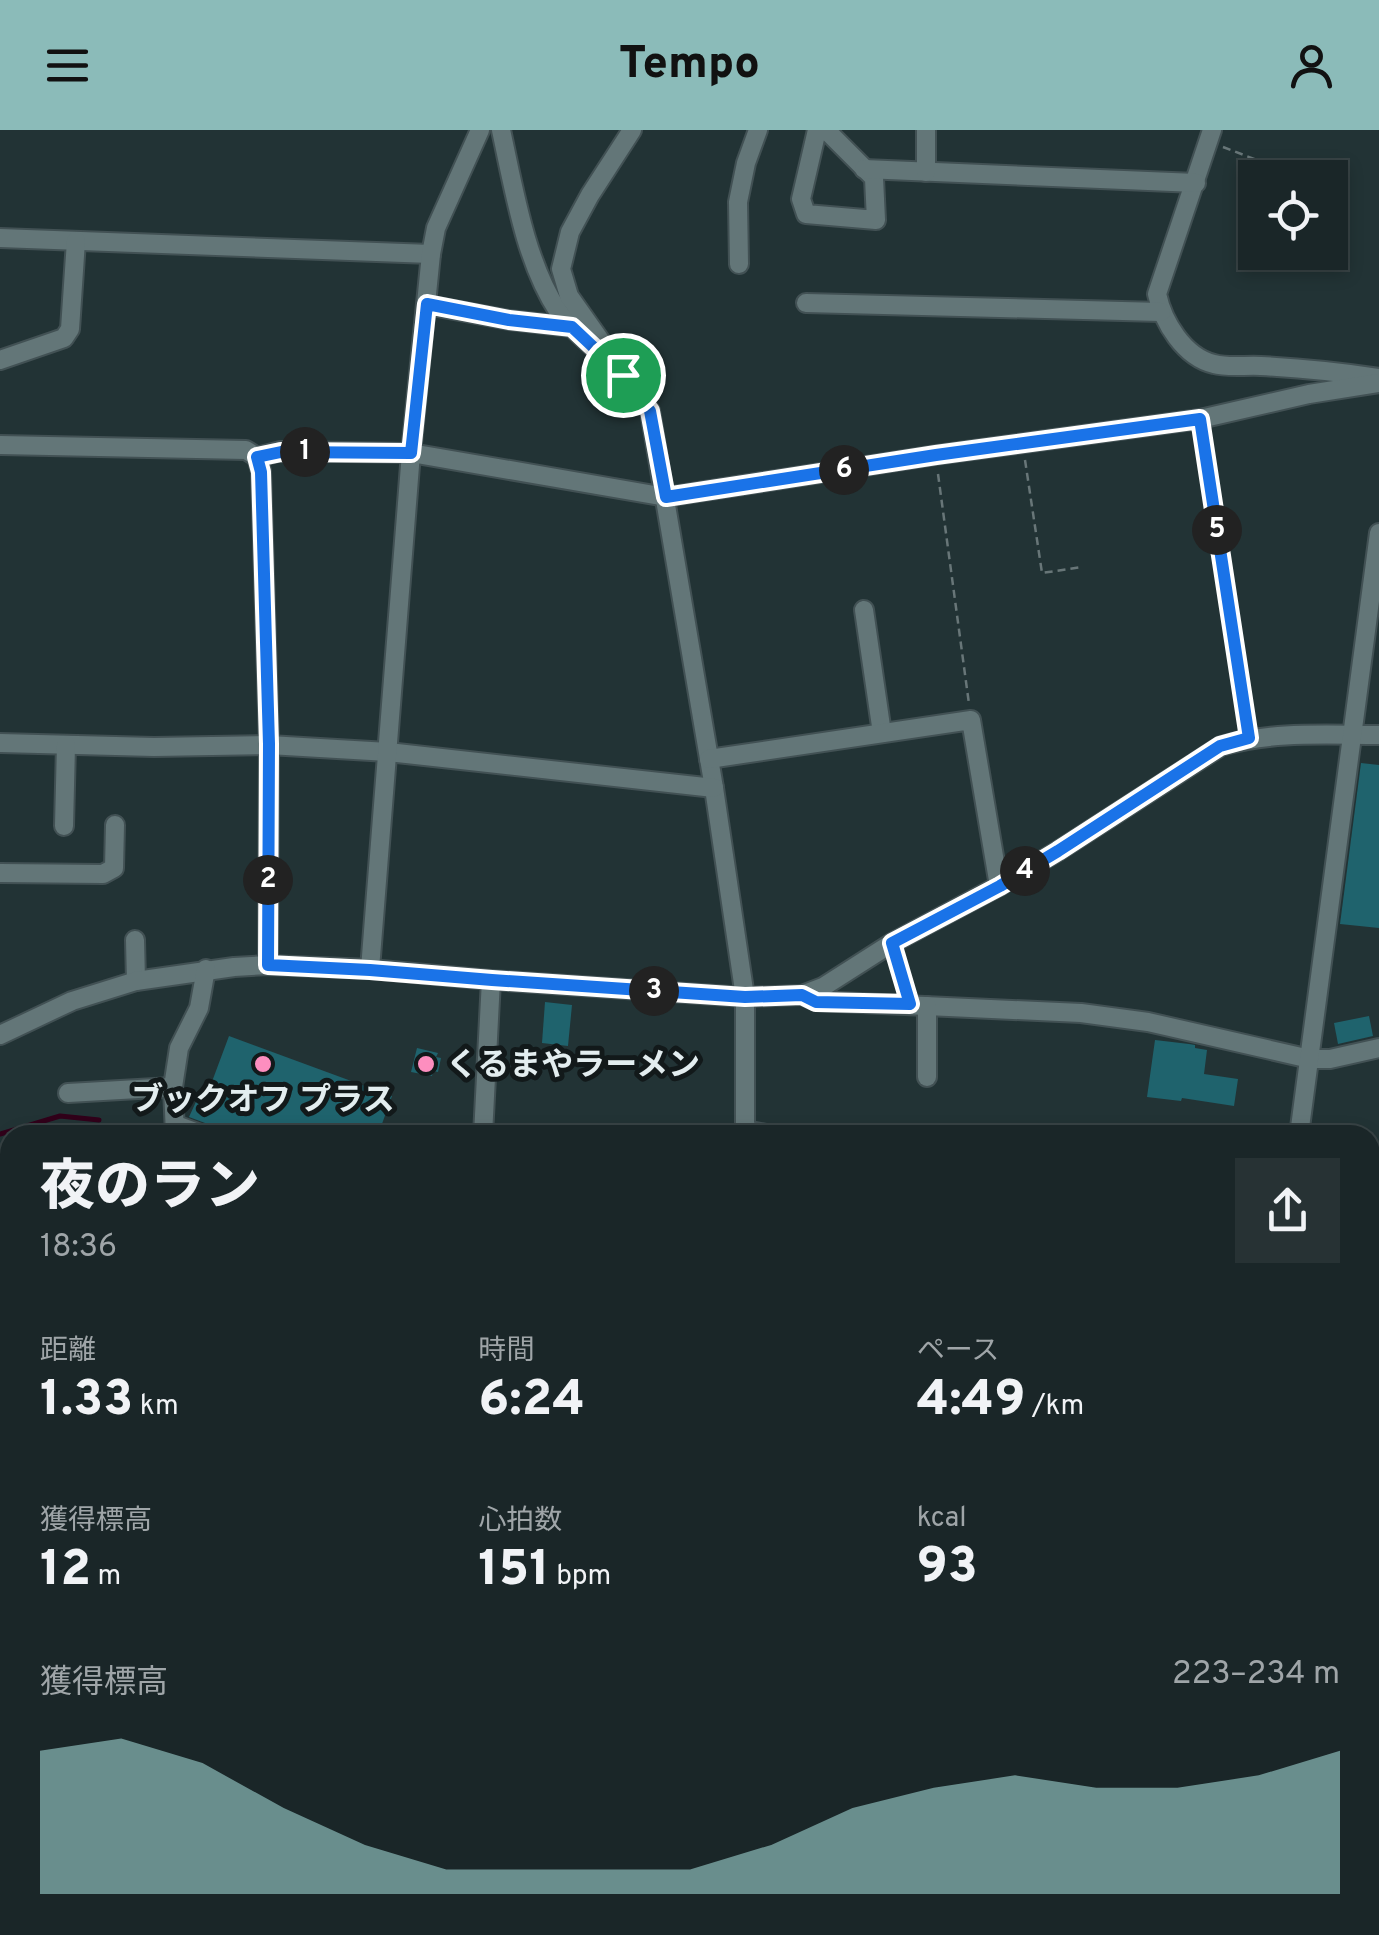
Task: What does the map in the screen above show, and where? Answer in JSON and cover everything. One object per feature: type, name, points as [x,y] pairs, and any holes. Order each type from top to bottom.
[{"type":"street","points":[[370,970],[411,453],[431,254],[436,228],[480,130]]},
{"type":"street","points":[[501,130],[534,262],[556,308],[623,375]]},
{"type":"street","points":[[632,130],[570,232],[561,269],[569,296],[650,411],[745,997],[745,1125]]},
{"type":"street","points":[[738,264],[738,202],[758,130]]},
{"type":"street","points":[[817,130],[800,199],[806,214],[876,220],[874,178],[826,130]]},
{"type":"street","points":[[926,130],[926,172]]},
{"type":"street","points":[[1210,136],[1158,294],[1161,312],[1180,341],[1196,356],[1214,364],[1304,369],[1379,381]]},
{"type":"street","points":[[864,169],[1196,183]]},
{"type":"street","points":[[0,238],[431,254]]},
{"type":"street","points":[[0,360],[64,338],[70,329],[76,240]]},
{"type":"street","points":[[806,303],[1161,312]]},
{"type":"street","points":[[427,304],[572,327]]},
{"type":"street","points":[[257,457],[281,452],[411,453],[666,497],[1200,419],[1379,381]]},
{"type":"street","points":[[0,445],[246,450],[257,457],[261,472],[269,744],[268,965]]},
{"type":"street","points":[[1300,1125],[1352,734],[1375,599],[1379,533]]},
{"type":"street","points":[[864,610],[882,733]]},
{"type":"street","points":[[709,759],[972,720],[1000,886]]},
{"type":"street","points":[[0,1034],[72,1001],[136,981],[268,965],[745,997],[802,995],[1000,886],[1220,746],[1274,735],[1379,735]]},
{"type":"street","points":[[0,742],[154,747],[269,744],[388,752],[714,788]]},
{"type":"street","points":[[64,826],[66,745]]},
{"type":"street","points":[[0,874],[103,874],[114,868],[115,825]]},
{"type":"street","points":[[136,940],[136,981]]},
{"type":"street","points":[[175,1125],[173,1087],[179,1048],[199,1008],[206,970]]},
{"type":"street","points":[[484,1125],[492,980]]},
{"type":"street","points":[[802,995],[816,1002],[1081,1013],[1148,1022],[1310,1059],[1330,1059],[1379,1048]]},
{"type":"street","points":[[918,1005],[927,1077]]},
{"type":"street","points":[[68,1093],[173,1087]]},
{"type":"path","points":[[1210,136],[1260,160]]},
{"type":"path","points":[[1200,419],[1249,738]]},
{"type":"path","points":[[1022,443],[1042,574],[1082,567]]},
{"type":"path","points":[[936,455],[972,720]]},
{"type":"path","points":[[892,943],[918,1005]]},
{"type":"building","points":[[1361,763],[1379,765],[1379,928],[1340,924]]},
{"type":"building","points":[[545,1002],[572,1005],[568,1046],[542,1043]]},
{"type":"building","points":[[1369,1016],[1373,1036],[1338,1044],[1334,1023]]},
{"type":"building","name":"ブックオフ プラス","points":[[229,1036],[392,1096],[382,1125],[210,1125],[189,1117],[200,1093],[207,1095]]},
{"type":"building","points":[[1155,1040],[1207,1050],[1204,1074],[1238,1079],[1234,1106],[1147,1097]]},
{"type":"building","name":"くるまやラーメン","points":[[417,1048],[438,1053],[438,1072],[433,1071],[432,1076],[411,1072]]},
{"type":"waterway","points":[[30,1125],[60,1116],[99,1120]]},
{"type":"place","name":"ブックオフ プラス","points":[[263,1064]]},
{"type":"place","name":"くるまやラーメン","points":[[426,1064]]},
{"type":"route","points":[[427,304],[572,327],[623,375],[650,411],[666,497],[1200,419],[1249,738],[1220,746],[1000,886],[892,943],[910,1004],[816,1002],[802,995],[745,997],[268,965],[269,744],[261,472],[257,457],[281,452],[411,453],[427,304]]}]
